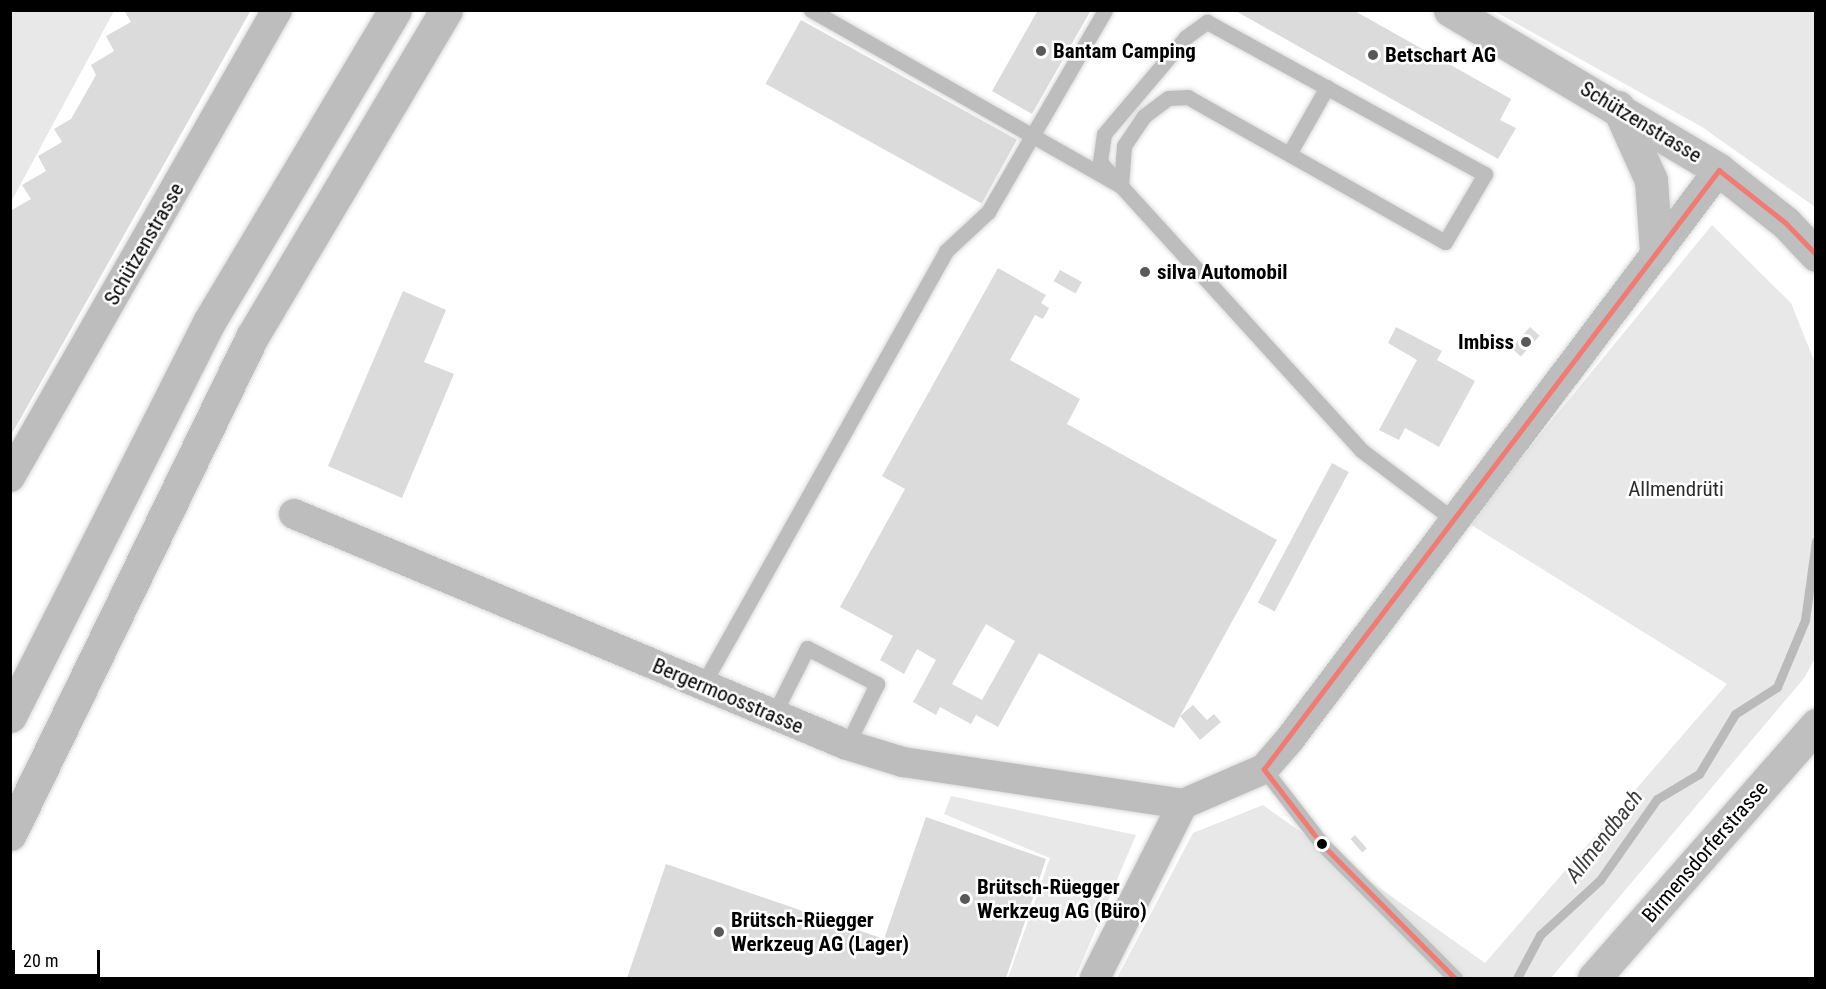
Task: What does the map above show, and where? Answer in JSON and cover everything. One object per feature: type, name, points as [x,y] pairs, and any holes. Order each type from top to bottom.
[{"type":"highway","points":[[10,716],[209,322],[395,10]]},
{"type":"highway","points":[[10,834],[252,337],[446,10]]},
{"type":"main road","name":"Schützenstrasse","points":[[1450,10],[1618,106],[1719,170],[1786,223],[1815,255]]},
{"type":"main road","points":[[1618,106],[1651,180],[1656,251]]},
{"type":"main road","name":"Birmensdorferstrasse","points":[[1594,978],[1815,725]]},
{"type":"street","name":"Schützenstrasse","points":[[10,477],[277,10]]},
{"type":"street","points":[[1095,978],[1183,804],[1264,769],[1719,170]]},
{"type":"street","name":"Bergermoosstrasse","points":[[294,514],[847,745],[903,762],[1183,804]]},
{"type":"lane","points":[[811,10],[1031,139],[1121,186]]},
{"type":"lane","points":[[702,686],[946,251],[988,212],[1105,10]]},
{"type":"lane","points":[[1121,186],[1124,146],[1144,116],[1168,98],[1188,97],[1445,242],[1485,174],[1207,22],[1186,37],[1104,134],[1100,162],[1121,186],[1361,450],[1454,520]]},
{"type":"lane","points":[[1289,154],[1327,87]]},
{"type":"lane","points":[[773,716],[807,648],[877,684],[847,745]]},
{"type":"lane","points":[[1264,769],[1322,844],[1455,978]]},
{"type":"green space","points":[[10,11],[114,11],[11,202]]},
{"type":"green space","points":[[1494,11],[1815,11],[1815,207],[1702,127]]},
{"type":"green space","name":"Allmendrüti","points":[[1712,225],[1791,303],[1815,363],[1816,656],[1805,677],[1551,978],[1117,978],[1193,833],[1263,805],[1485,963],[1727,684],[1468,523]]},
{"type":"green space","points":[[951,796],[1136,835],[1075,978],[1008,978],[1050,858],[944,814]]},
{"type":"building","points":[[124,10],[251,10],[10,437],[10,211],[31,199],[22,185],[46,171],[38,156],[62,142],[54,129],[71,119],[96,75],[91,65],[114,51],[106,36],[131,22]]},
{"type":"building","name":"Bantam Camping","points":[[1038,10],[1091,10],[1032,114],[992,91]]},
{"type":"building","name":"Betschart AG","points":[[1234,10],[1353,10],[1511,99],[1500,120],[1516,128],[1498,159]]},
{"type":"building","points":[[801,20],[1017,140],[982,204],[766,84]]},
{"type":"building","points":[[998,268],[1046,295],[1041,303],[1049,308],[1043,319],[1035,315],[1010,360],[1080,399],[1067,424],[1277,540],[1174,728],[1039,653],[998,727],[976,715],[971,724],[940,707],[936,715],[913,702],[936,660],[917,649],[904,674],[880,660],[893,636],[840,607],[905,489],[882,476]],"holes":[[[986,624],[1015,641],[982,700],[952,684]]]},
{"type":"building","points":[[1060,270],[1082,282],[1076,293],[1054,281]]},
{"type":"building","points":[[403,291],[446,310],[424,362],[454,374],[402,498],[328,466]]},
{"type":"building","points":[[1396,327],[1442,351],[1437,360],[1475,381],[1439,447],[1405,428],[1399,440],[1379,430],[1417,360],[1388,343]]},
{"type":"building","name":"Imbiss","points":[[1530,327],[1540,336],[1521,357],[1511,348]]},
{"type":"building","points":[[1332,463],[1349,472],[1275,611],[1258,603]]},
{"type":"building","points":[[1193,705],[1207,720],[1214,714],[1221,722],[1200,740],[1180,716]]},
{"type":"building","points":[[926,817],[1046,859],[1006,978],[627,978],[666,864],[884,939]]},
{"type":"building","points":[[1355,835],[1367,849],[1362,853],[1350,839]]},
{"type":"waterway","name":"Allmendbach","points":[[1517,978],[1540,935],[1600,880],[1657,799],[1699,774],[1735,714],[1777,687],[1805,620],[1816,541]]},
{"type":"transit line","points":[[1719,170],[1786,223],[1816,254]]},
{"type":"transit line","points":[[1264,769],[1719,170]]},
{"type":"transit line","points":[[1264,769],[1322,844],[1455,978]]},
{"type":"place","name":"Bantam Camping","points":[[1041,51]]},
{"type":"place","name":"Betschart AG","points":[[1373,55]]},
{"type":"place","name":"silva Automobil","points":[[1145,272]]},
{"type":"place","name":"Imbiss","points":[[1526,342]]},
{"type":"place","name":"Brütsch-Rüegger Werkzeug AG (Büro)","points":[[965,899]]},
{"type":"place","name":"Brütsch-Rüegger Werkzeug AG (Lager)","points":[[719,932]]}]
